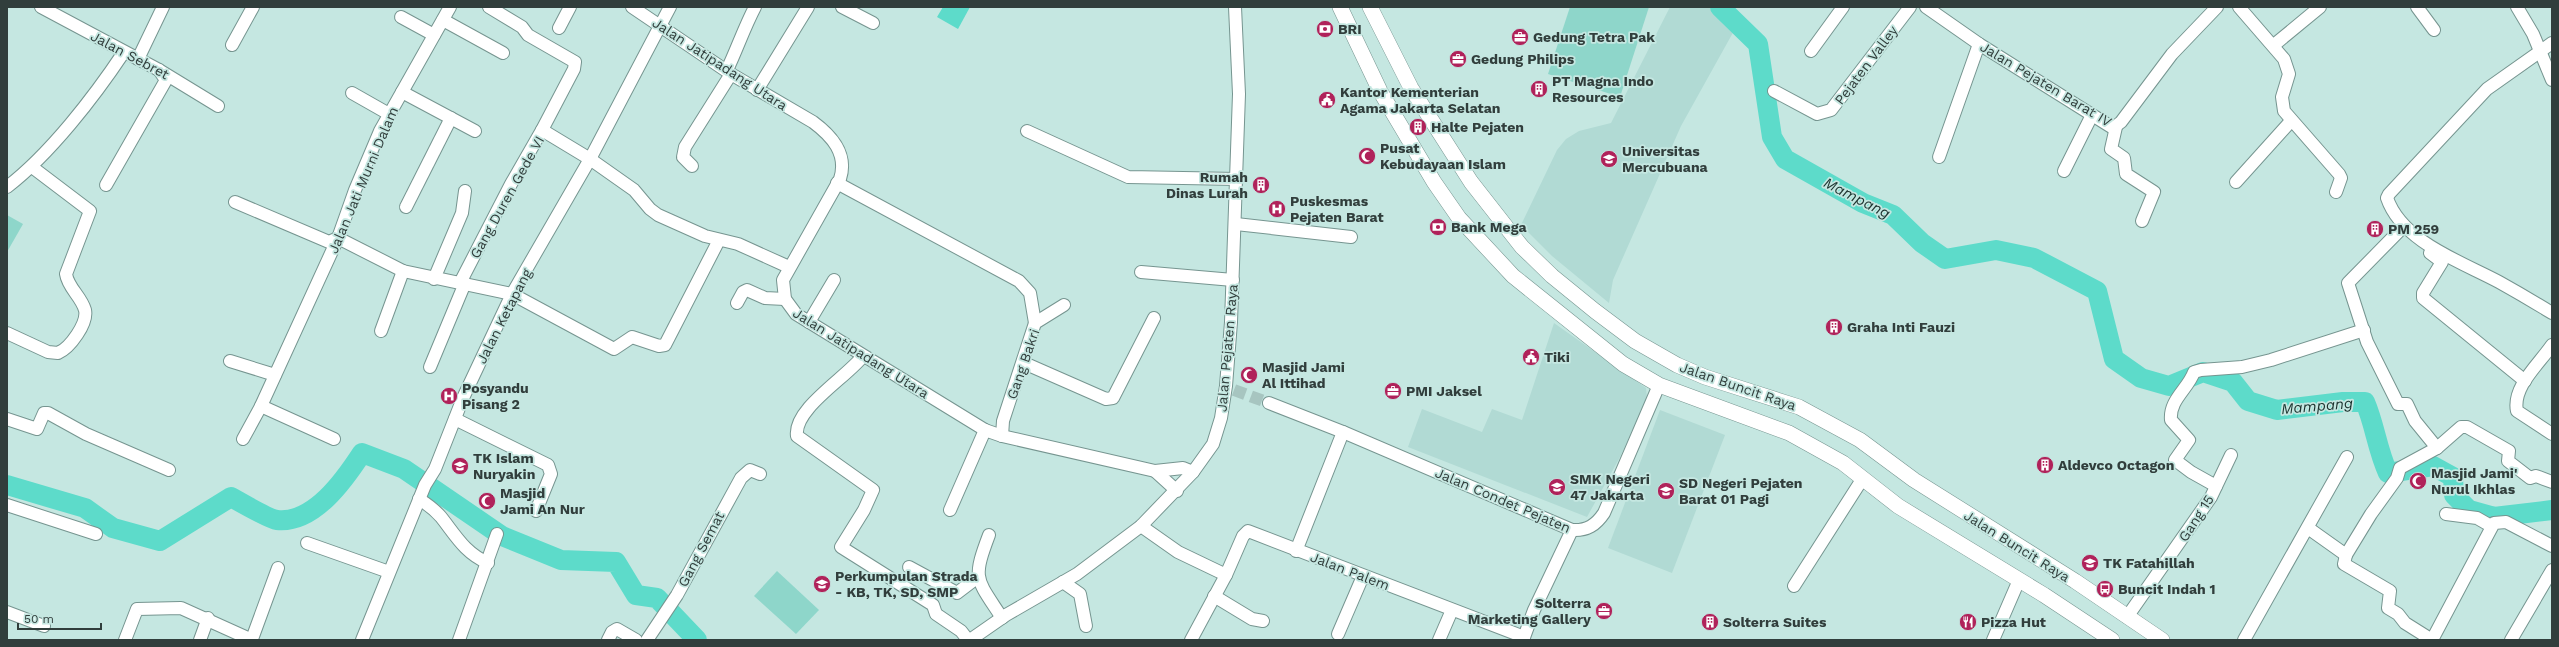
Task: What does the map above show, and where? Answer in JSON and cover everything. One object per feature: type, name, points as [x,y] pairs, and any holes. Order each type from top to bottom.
[{"type":"main road","name":"Jalan Buncit Raya","points":[[1370,7],[1391,50],[1433,125],[1471,182],[1522,247],[1552,276],[1635,341],[1677,365],[1730,386],[1800,407],[1860,440],[1914,480],[2162,640]]},
{"type":"main road","name":"Jalan Buncit Raya","points":[[1341,8],[1380,91],[1426,168],[1459,218],[1513,276],[1599,346],[1660,384],[1789,433],[1843,463],[1898,506],[2019,580],[2110,640]]},
{"type":"main road","points":[[1723,409],[1723,393],[1730,386]]},
{"type":"street","name":"Jalan Sebret","points":[[41,7],[159,70],[218,106]]},
{"type":"street","points":[[138,59],[163,7]]},
{"type":"street","points":[[232,45],[253,7]]},
{"type":"street","name":"Jalan Jati Murni Dalam","points":[[242,439],[261,406],[312,291],[338,238],[355,190],[389,114],[450,7]]},
{"type":"street","points":[[489,7],[522,27],[528,35],[575,62],[574,70],[542,130]]},
{"type":"street","points":[[559,28],[570,7]]},
{"type":"street","name":"Jalan Jatipadang Utara","points":[[632,7],[757,90],[813,122],[833,140],[843,161],[838,183],[789,267],[782,285],[785,299],[791,310],[863,356],[985,430],[1002,436],[1155,471],[1182,468],[1194,472]]},
{"type":"street","name":"Jalan Ketapang","points":[[362,640],[419,499],[512,294],[590,159],[662,26],[670,7]]},
{"type":"street","points":[[692,166],[683,157],[684,147],[729,72],[743,29],[755,7]]},
{"type":"street","points":[[757,90],[808,7]]},
{"type":"street","points":[[842,7],[873,23]]},
{"type":"street","points":[[1811,51],[1842,7]]},
{"type":"street","name":"Pejaten Valley","points":[[1774,91],[1817,114],[1831,110],[1910,7]]},
{"type":"street","name":"Jalan Pejaten Barat IV","points":[[1926,7],[1979,44],[2111,127],[2116,127],[2172,54],[2217,7]]},
{"type":"street","points":[[2239,7],[2274,45],[2288,70],[2281,104],[2284,112],[2339,174],[2341,178],[2336,192]]},
{"type":"street","points":[[2274,45],[2320,7]]},
{"type":"street","points":[[2417,7],[2434,30]]},
{"type":"street","points":[[2517,7],[2541,51],[2552,80]]},
{"type":"street","name":"Jalan Pejaten Raya","points":[[969,640],[1002,618],[1063,582],[1141,526],[1194,472],[1205,458],[1217,433],[1230,388],[1238,179],[1239,94],[1235,11]]},
{"type":"street","points":[[400,17],[434,35]]},
{"type":"street","points":[[443,20],[503,53]]},
{"type":"street","points":[[2525,381],[2423,298],[2423,293],[2442,262],[2402,228],[2389,204],[2389,194],[2487,89],[2552,43]]},
{"type":"street","points":[[1939,157],[1979,44]]},
{"type":"street","points":[[7,187],[32,167],[73,119],[124,52]]},
{"type":"street","points":[[159,70],[166,80],[204,102]]},
{"type":"street","points":[[106,185],[166,80]]},
{"type":"street","points":[[402,92],[475,131]]},
{"type":"street","points":[[352,93],[389,114]]},
{"type":"street","points":[[2064,171],[2092,115]]},
{"type":"street","points":[[406,207],[451,118]]},
{"type":"street","points":[[2236,182],[2291,121]]},
{"type":"street","points":[[2116,127],[2110,148],[2124,158],[2126,174],[2154,192],[2142,221]]},
{"type":"street","name":"Gang Duren Gede VI","points":[[430,367],[462,283],[512,184],[542,130],[590,159],[634,190],[658,215],[719,240],[738,244],[789,267]]},
{"type":"street","points":[[1027,131],[1128,177],[1238,179]]},
{"type":"street","points":[[7,333],[48,352],[58,353],[71,343],[85,316],[84,307],[68,283],[66,274],[90,211],[32,167]]},
{"type":"street","points":[[838,183],[1019,280],[1030,293],[1035,324]]},
{"type":"street","points":[[434,279],[462,213],[465,191]]},
{"type":"street","points":[[235,202],[329,242],[338,238],[403,271],[434,279],[462,283],[512,294],[613,348],[618,348],[632,337],[663,346],[719,240]]},
{"type":"street","points":[[1236,224],[1351,237]]},
{"type":"street","points":[[2402,228],[2442,254],[2499,282],[2552,313]]},
{"type":"street","points":[[2402,228],[2348,283],[2378,368],[2398,404],[2407,404],[2415,421],[2437,448]]},
{"type":"street","points":[[381,330],[403,271]]},
{"type":"street","points":[[1140,272],[1233,280]]},
{"type":"street","points":[[809,322],[834,280]]},
{"type":"street","points":[[737,303],[743,292],[747,290],[765,298],[785,299]]},
{"type":"street","name":"Gang Bakri","points":[[1002,436],[1002,421],[1024,363],[1035,324],[1064,305]]},
{"type":"street","points":[[1024,363],[1106,398],[1113,398],[1154,318]]},
{"type":"street","points":[[2216,486],[2175,460],[2189,440],[2171,420],[2171,415],[2181,390],[2192,376],[2201,370],[2242,367],[2271,360],[2364,330]]},
{"type":"street","points":[[2552,345],[2525,381],[2516,397],[2517,411],[2552,434]]},
{"type":"street","points":[[863,356],[831,388],[805,410],[798,425],[797,436],[873,490],[867,505],[841,547],[933,605],[936,614],[961,631],[969,640]]},
{"type":"street","points":[[230,362],[275,375]]},
{"type":"street","name":"Jalan Condet Pejaten","points":[[1269,403],[1343,432],[1572,530],[1591,527],[1604,514],[1660,384]]},
{"type":"street","points":[[261,406],[334,439]]},
{"type":"street","points":[[7,419],[37,429],[44,413],[48,413],[86,434],[169,470]]},
{"type":"street","points":[[455,419],[548,465],[550,474],[536,511]]},
{"type":"street","points":[[2552,482],[2536,476],[2530,478],[2525,476],[2508,461],[2509,451],[2467,427],[2461,427],[2437,448],[2398,473],[2374,508],[2346,555],[2344,564],[2390,591],[2388,608],[2398,614],[2405,623],[2432,640],[2496,521],[2506,522],[2552,546]]},
{"type":"street","points":[[950,510],[985,430]]},
{"type":"street","name":"Jalan Palem","points":[[1343,432],[1296,551],[1452,610],[1523,639]]},
{"type":"street","name":"Gang 15","points":[[2127,617],[2190,529],[2216,486],[2231,455]]},
{"type":"street","points":[[2244,640],[2347,457]]},
{"type":"street","name":"Gang Semat","points":[[647,640],[677,595],[741,478],[750,470],[760,474]]},
{"type":"street","name":"Jalan Jatipadang Utara","points":[[1155,471],[1168,481],[1177,491]]},
{"type":"street","points":[[1794,586],[1863,478]]},
{"type":"street","points":[[419,499],[441,517],[462,545],[477,558],[488,563]]},
{"type":"street","points":[[7,505],[96,534]]},
{"type":"street","points":[[2446,514],[2477,518],[2492,526]]},
{"type":"street","points":[[1141,526],[1178,552],[1226,575]]},
{"type":"street","points":[[2308,528],[2346,555]]},
{"type":"street","points":[[1523,639],[1534,610],[1572,530]]},
{"type":"street","points":[[1191,640],[1226,575],[1246,531],[1254,532],[1296,551]]},
{"type":"street","points":[[459,640],[475,592],[488,563],[497,534]]},
{"type":"street","points":[[989,535],[978,564],[978,577],[982,588],[1002,618]]},
{"type":"street","points":[[307,544],[389,572]]},
{"type":"street","points":[[909,567],[957,593],[978,577]]},
{"type":"street","points":[[125,640],[134,613],[138,608],[176,607],[208,618],[252,639],[278,568]]},
{"type":"street","points":[[2511,640],[2552,570]]},
{"type":"street","points":[[1338,634],[1363,576]]},
{"type":"street","points":[[1993,640],[2019,580]]},
{"type":"street","points":[[1063,582],[1080,594],[1086,626]]},
{"type":"street","points":[[1214,596],[1252,619],[1263,621]]},
{"type":"street","points":[[1439,640],[1452,610]]},
{"type":"street","points":[[7,612],[44,626]]},
{"type":"street","points":[[200,640],[208,618]]},
{"type":"street","points":[[608,640],[616,630],[636,640]]},
{"type":"shaded area","points":[[943,7],[970,7],[958,29],[937,17]]},
{"type":"shaded area","points":[[1570,7],[1649,7],[1620,97],[1548,74]]},
{"type":"shaded area","name":"Universitas Mercubuana","points":[[1670,7],[1711,7],[1735,29],[1681,126],[1613,280],[1609,303],[1552,256],[1521,225],[1557,150],[1566,139],[1579,131],[1611,123]]},
{"type":"shaded area","points":[[7,215],[23,224],[7,252]]},
{"type":"shaded area","points":[[1554,323],[1646,388],[1647,398],[1620,457],[1587,517],[1408,447],[1422,409],[1482,432],[1492,409],[1522,420]]},
{"type":"shaded area","name":"SD Negeri Pejaten Barat 01 Pagi","points":[[1660,410],[1725,435],[1672,573],[1608,548]]},
{"type":"shaded area","points":[[777,571],[819,610],[796,634],[754,596]]},
{"type":"waterway","name":"Mampang","points":[[1720,7],[1758,44],[1772,137],[1785,159],[1863,203],[1893,215],[1922,243],[1945,259],[1996,250],[2034,258],[2097,291],[2114,359],[2141,378],[2169,386],[2203,372],[2233,382],[2248,401],[2277,410],[2343,402],[2365,402],[2388,473],[2433,466],[2453,477],[2454,495],[2469,510],[2494,517],[2552,510]]},
{"type":"waterway","points":[[7,485],[85,508],[113,528],[160,541],[231,497],[261,514],[277,520],[291,519],[304,515],[327,498],[347,475],[362,453],[404,469],[502,536],[561,560],[616,562],[636,595],[657,598],[697,640]]},
{"type":"tunnel","points":[[1234,390],[1269,403]]},
{"type":"place","name":"BRI","points":[[1325,29]]},
{"type":"place","name":"Gedung Tetra Pak","points":[[1520,37]]},
{"type":"place","name":"Gedung Philips","points":[[1458,59]]},
{"type":"place","name":"PT Magna Indo Resources","points":[[1539,89]]},
{"type":"place","name":"Kantor Kementerian Agama Jakarta Selatan","points":[[1327,100]]},
{"type":"place","name":"Halte Pejaten","points":[[1418,127]]},
{"type":"place","name":"Pusat Kebudayaan Islam","points":[[1367,156]]},
{"type":"place","name":"Universitas Mercubuana","points":[[1609,159]]},
{"type":"place","name":"Rumah Dinas Lurah","points":[[1261,185]]},
{"type":"place","name":"Puskesmas Pejaten Barat","points":[[1277,209]]},
{"type":"place","name":"Bank Mega","points":[[1438,227]]},
{"type":"place","name":"PM 259","points":[[2375,229]]},
{"type":"place","name":"Graha Inti Fauzi","points":[[1834,327]]},
{"type":"place","name":"Tiki","points":[[1531,357]]},
{"type":"place","name":"Masjid Jami Al Ittihad","points":[[1249,375]]},
{"type":"place","name":"PMI Jaksel","points":[[1393,391]]},
{"type":"place","name":"Posyandu Pisang 2","points":[[449,396]]},
{"type":"place","name":"Aldevco Octagon","points":[[2045,465]]},
{"type":"place","name":"TK Islam Nuryakin","points":[[460,466]]},
{"type":"place","name":"Masjid Jami' Nurul Ikhlas","points":[[2418,481]]},
{"type":"place","name":"SMK Negeri 47 Jakarta","points":[[1557,487]]},
{"type":"place","name":"SD Negeri Pejaten Barat 01 Pagi","points":[[1666,491]]},
{"type":"place","name":"Masjid Jami An Nur","points":[[487,501]]},
{"type":"place","name":"TK Fatahillah","points":[[2090,563]]},
{"type":"place","name":"Perkumpulan Strada - KB, TK, SD, SMP","points":[[822,584]]},
{"type":"place","name":"Buncit Indah 1","points":[[2105,589]]},
{"type":"place","name":"Solterra Marketing Gallery","points":[[1604,611]]},
{"type":"place","name":"Solterra Suites","points":[[1710,622]]},
{"type":"place","name":"Pizza Hut","points":[[1968,622]]}]
